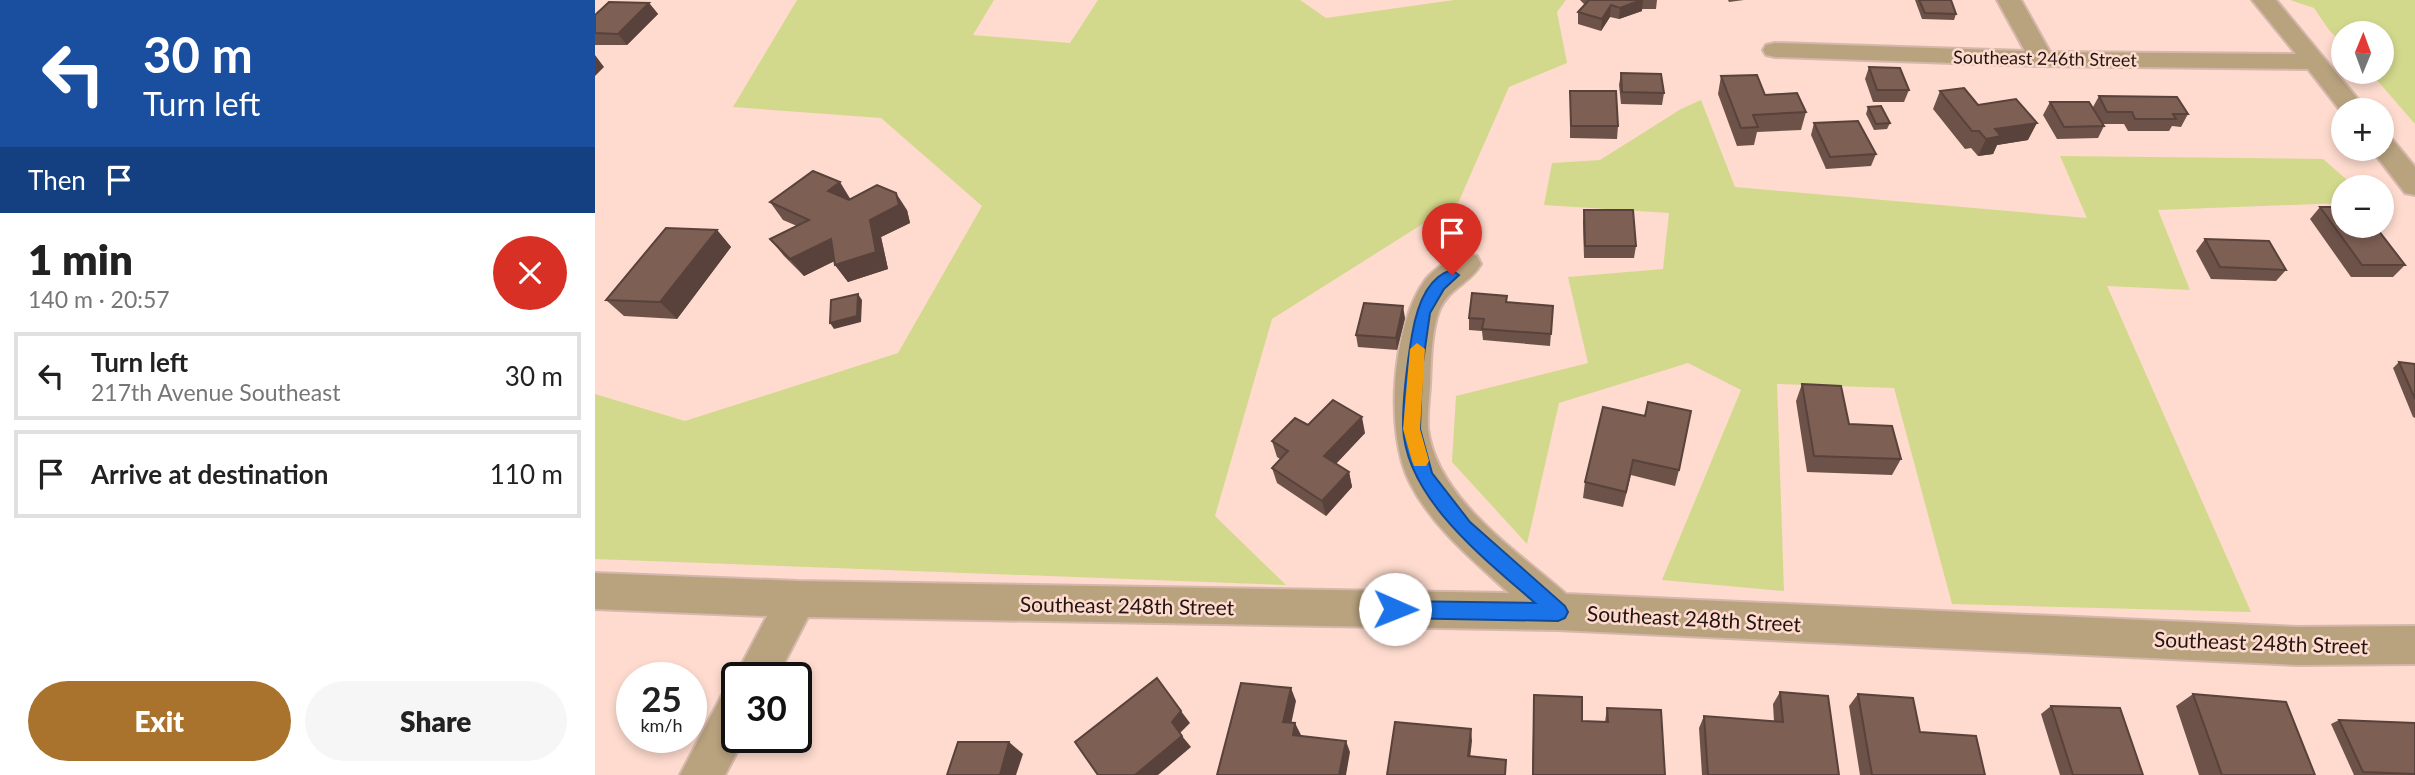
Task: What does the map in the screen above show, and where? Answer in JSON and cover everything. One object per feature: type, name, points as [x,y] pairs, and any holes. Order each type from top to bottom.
[{"type":"street","points":[[2009,0],[2042,59]]},
{"type":"street","points":[[2264,0],[2344,98]]},
{"type":"street","name":"Southeast 246th Street","points":[[1775,50],[2042,59],[2314,62]]},
{"type":"street","points":[[2394,160],[2415,186]]},
{"type":"street","points":[[1466,264],[1439,285],[1423,313],[1414,369],[1412,429],[1424,476],[1463,528],[1558,612]]},
{"type":"street","name":"Southeast 248th Street","points":[[595,591],[797,599],[1558,612],[2297,646],[2415,645]]},
{"type":"street","points":[[763,662],[797,599]]},
{"type":"street","points":[[702,775],[721,740]]},
{"type":"green space","points":[[797,0],[994,0],[973,35],[1070,43],[1098,0],[1300,0],[1326,18],[1454,0],[1566,0],[1557,12],[1567,63],[1509,87],[1459,201],[1272,319],[1215,516],[1286,585],[595,559],[595,394],[685,421],[898,353],[982,206],[881,118],[733,107]]},
{"type":"green space","points":[[2290,0],[2415,0],[2415,124],[2380,84],[2394,84],[2394,21],[2331,21],[2331,32],[2314,8]]},
{"type":"green space","points":[[1701,100],[1735,187],[2087,218],[2060,156],[2323,159],[2341,175],[2331,175],[2331,203],[2158,210],[2190,290],[2107,286],[2251,612],[1952,604],[1894,388],[1777,384],[1784,591],[1662,580],[1741,390],[1688,363],[1559,403],[1527,544],[1452,462],[1456,396],[1588,363],[1568,277],[1663,269],[1669,213],[1544,205],[1552,163],[1600,160],[1681,109]]},
{"type":"building","points":[[1589,0],[1641,0],[1620,8],[1611,5],[1602,19],[1578,12]]},
{"type":"building","points":[[1919,0],[1951,0],[1956,14],[1925,13]]},
{"type":"building","points":[[609,2],[649,3],[618,34],[595,33],[595,15]]},
{"type":"building","points":[[1869,67],[1900,68],[1909,90],[1877,90]]},
{"type":"building","points":[[1621,73],[1661,74],[1664,93],[1622,92]]},
{"type":"building","points":[[1757,75],[1765,95],[1797,93],[1806,112],[1753,115],[1758,127],[1741,128],[1721,76]]},
{"type":"building","points":[[1964,88],[1978,105],[2016,99],[2037,123],[1995,129],[2001,136],[1986,139],[1979,131],[1972,131],[1940,91]]},
{"type":"building","points":[[1570,91],[1616,91],[1618,126],[1571,126]]},
{"type":"building","points":[[2099,96],[2177,97],[2188,114],[2173,114],[2176,119],[2135,119],[2132,112],[2107,112]]},
{"type":"building","points":[[2050,102],[2089,102],[2104,126],[2064,127]]},
{"type":"building","points":[[1881,106],[1890,123],[1876,124],[1868,107]]},
{"type":"building","points":[[1858,121],[1876,154],[1830,157],[1814,123]]},
{"type":"building","points":[[813,171],[840,182],[828,191],[849,200],[877,185],[896,193],[899,205],[870,220],[876,252],[835,265],[831,239],[790,259],[770,239],[809,220],[770,202]]},
{"type":"building","points":[[2320,207],[2331,207],[2331,222]]},
{"type":"building","points":[[1584,210],[1633,210],[1636,246],[1585,246]]},
{"type":"building","points":[[666,228],[717,230],[660,302],[606,300]]},
{"type":"building","points":[[2342,238],[2384,238],[2405,265],[2362,265]]},
{"type":"building","points":[[2205,239],[2269,241],[2286,270],[2220,267]]},
{"type":"building","points":[[1472,293],[1507,296],[1506,302],[1553,306],[1551,334],[1482,329],[1484,319],[1469,318]]},
{"type":"building","points":[[858,294],[857,316],[830,323],[831,300]]},
{"type":"building","points":[[1364,303],[1403,306],[1396,338],[1356,335]]},
{"type":"building","points":[[2399,362],[2415,364],[2415,399]]},
{"type":"building","points":[[1802,384],[1841,386],[1849,424],[1892,426],[1901,459],[1814,456]]},
{"type":"building","points":[[1333,400],[1362,417],[1324,456],[1349,472],[1322,501],[1272,468],[1288,451],[1272,441],[1295,418],[1308,425]]},
{"type":"building","points":[[1648,402],[1691,411],[1679,470],[1633,460],[1626,492],[1585,482],[1603,407],[1645,416]]},
{"type":"building","points":[[1157,678],[1181,711],[1172,722],[1182,736],[1135,775],[1098,775],[1075,742]]},
{"type":"building","points":[[1241,683],[1291,688],[1283,722],[1295,723],[1293,735],[1346,741],[1339,775],[1217,775]]},
{"type":"building","points":[[1780,692],[1828,696],[1839,775],[1708,775],[1704,716],[1783,722]]},
{"type":"building","points":[[1858,694],[1913,698],[1920,732],[1976,736],[1985,775],[1872,775]]},
{"type":"building","points":[[2193,694],[2286,702],[2315,775],[2222,775]]},
{"type":"building","points":[[1534,695],[1582,697],[1582,721],[1608,722],[1607,708],[1661,710],[1665,775],[1533,775]]},
{"type":"building","points":[[2051,706],[2120,708],[2143,775],[2073,775]]},
{"type":"building","points":[[2339,720],[2415,723],[2415,774],[2363,772]]},
{"type":"building","points":[[1395,722],[1471,729],[1468,756],[1506,760],[1505,775],[1387,775]]},
{"type":"building","points":[[958,742],[1009,742],[1000,775],[947,775]]},
{"type":"slow traffic","points":[[1417,349],[1412,429],[1420,461]]},
{"type":"route","points":[[1395,609],[1558,612],[1463,528],[1424,476],[1412,429],[1414,369],[1423,313],[1439,285],[1452,275]]}]
